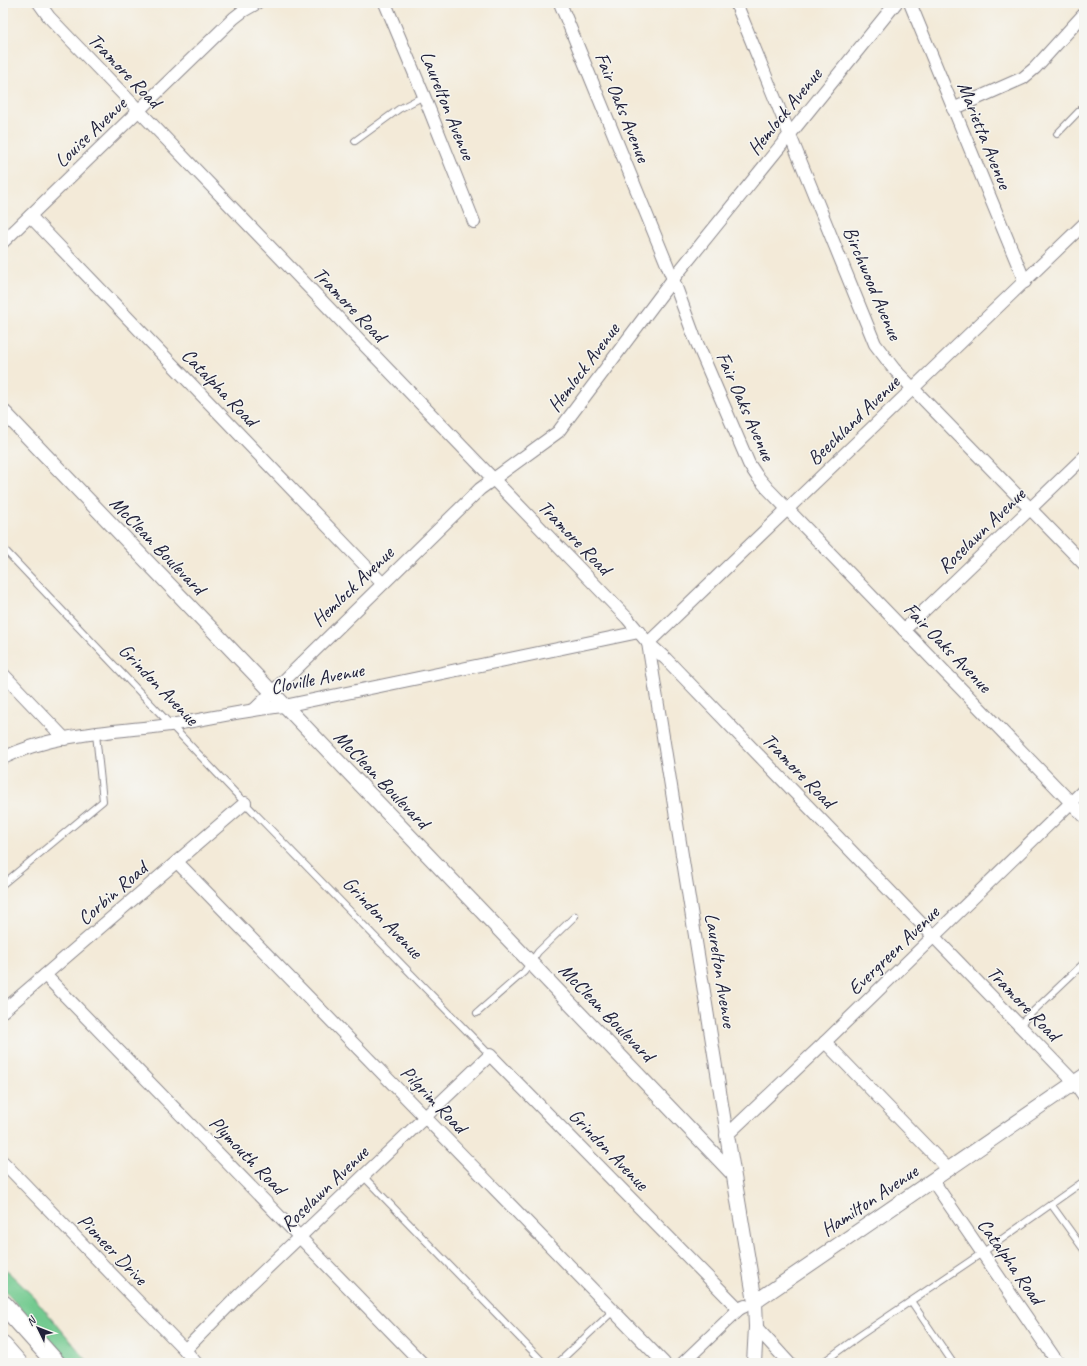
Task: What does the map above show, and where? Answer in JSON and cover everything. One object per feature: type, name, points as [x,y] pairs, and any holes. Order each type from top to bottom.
[{"type":"main road","points":[[3,1304],[56,1363]]},
{"type":"main road","points":[[3,1346],[18,1363]]},
{"type":"street","name":"Tramore Road","points":[[39,3],[49,17],[627,618],[648,643],[666,659],[1019,1025],[1079,1079],[1084,1096]]},
{"type":"street","name":"Louise Avenue","points":[[3,242],[234,18],[256,3]]},
{"type":"street","name":"Laurelton Avenue","points":[[385,3],[474,222]]},
{"type":"street","name":"Fair Oaks Avenue","points":[[560,3],[673,279],[694,336],[749,464],[757,476],[787,509],[1084,816]]},
{"type":"street","name":"Birchwood Avenue","points":[[736,3],[875,344],[894,369],[1084,564]]},
{"type":"street","name":"Hemlock Avenue","points":[[254,709],[480,489],[558,432],[673,279],[896,3]]},
{"type":"street","name":"Marietta Avenue","points":[[910,3],[1025,282]]},
{"type":"street","points":[[953,108],[1023,78],[1035,68],[1084,14]]},
{"type":"street","name":"Catalpha Road","points":[[30,216],[382,583]]},
{"type":"street","name":"Beechland Avenue","points":[[648,643],[1084,224]]},
{"type":"street","name":"McClean Boulevard","points":[[3,411],[284,706],[532,962],[733,1174]]},
{"type":"street","name":"Roselawn Avenue","points":[[904,630],[1084,457]]},
{"type":"street","name":"Cloville Avenue","points":[[3,758],[43,742],[171,724],[254,709],[284,706],[639,632]]},
{"type":"street","name":"Laurelton Avenue","points":[[648,643],[733,1174],[755,1302],[756,1327],[754,1363]]},
{"type":"street","points":[[3,674],[65,739]]},
{"type":"street","name":"Evergreen Avenue","points":[[727,1135],[825,1042],[1084,790]]},
{"type":"street","name":"Corbin Road","points":[[3,1011],[245,803]]},
{"type":"street","name":"Pilgrim Road","points":[[177,862],[664,1363]]},
{"type":"street","name":"Plymouth Road","points":[[45,975],[422,1363]]},
{"type":"street","points":[[825,1042],[949,1170]]},
{"type":"street","name":"Roselawn Avenue","points":[[185,1350],[490,1054]]},
{"type":"street","name":"Grindon Avenue","points":[[490,1054],[739,1309]]},
{"type":"street","name":"Hamilton Avenue","points":[[682,1363],[739,1309],[755,1302],[949,1170],[1079,1079]]},
{"type":"street","name":"Pioneer Drive","points":[[3,1162],[196,1363]]},
{"type":"street","name":"Catalpha Road","points":[[933,1181],[1058,1363]]},
{"type":"street","points":[[756,1327],[789,1363]]},
{"type":"lane","points":[[355,141],[399,109],[424,96]]},
{"type":"lane","points":[[1057,134],[1084,106]]},
{"type":"lane","name":"Grindon Avenue","points":[[3,548],[245,803],[490,1054]]},
{"type":"lane","points":[[3,884],[103,801],[96,734]]},
{"type":"lane","points":[[477,1013],[524,972],[538,952],[575,916]]},
{"type":"lane","points":[[1019,1025],[1084,963]]},
{"type":"lane","points":[[363,1176],[544,1363]]},
{"type":"lane","points":[[822,1363],[1084,1181]]},
{"type":"lane","points":[[1051,1204],[1084,1250]]},
{"type":"lane","points":[[911,1301],[953,1363]]},
{"type":"lane","points":[[558,1363],[613,1311]]},
{"type":"green space","points":[[3,1267],[33,1296],[89,1363],[70,1363],[3,1289]]}]
